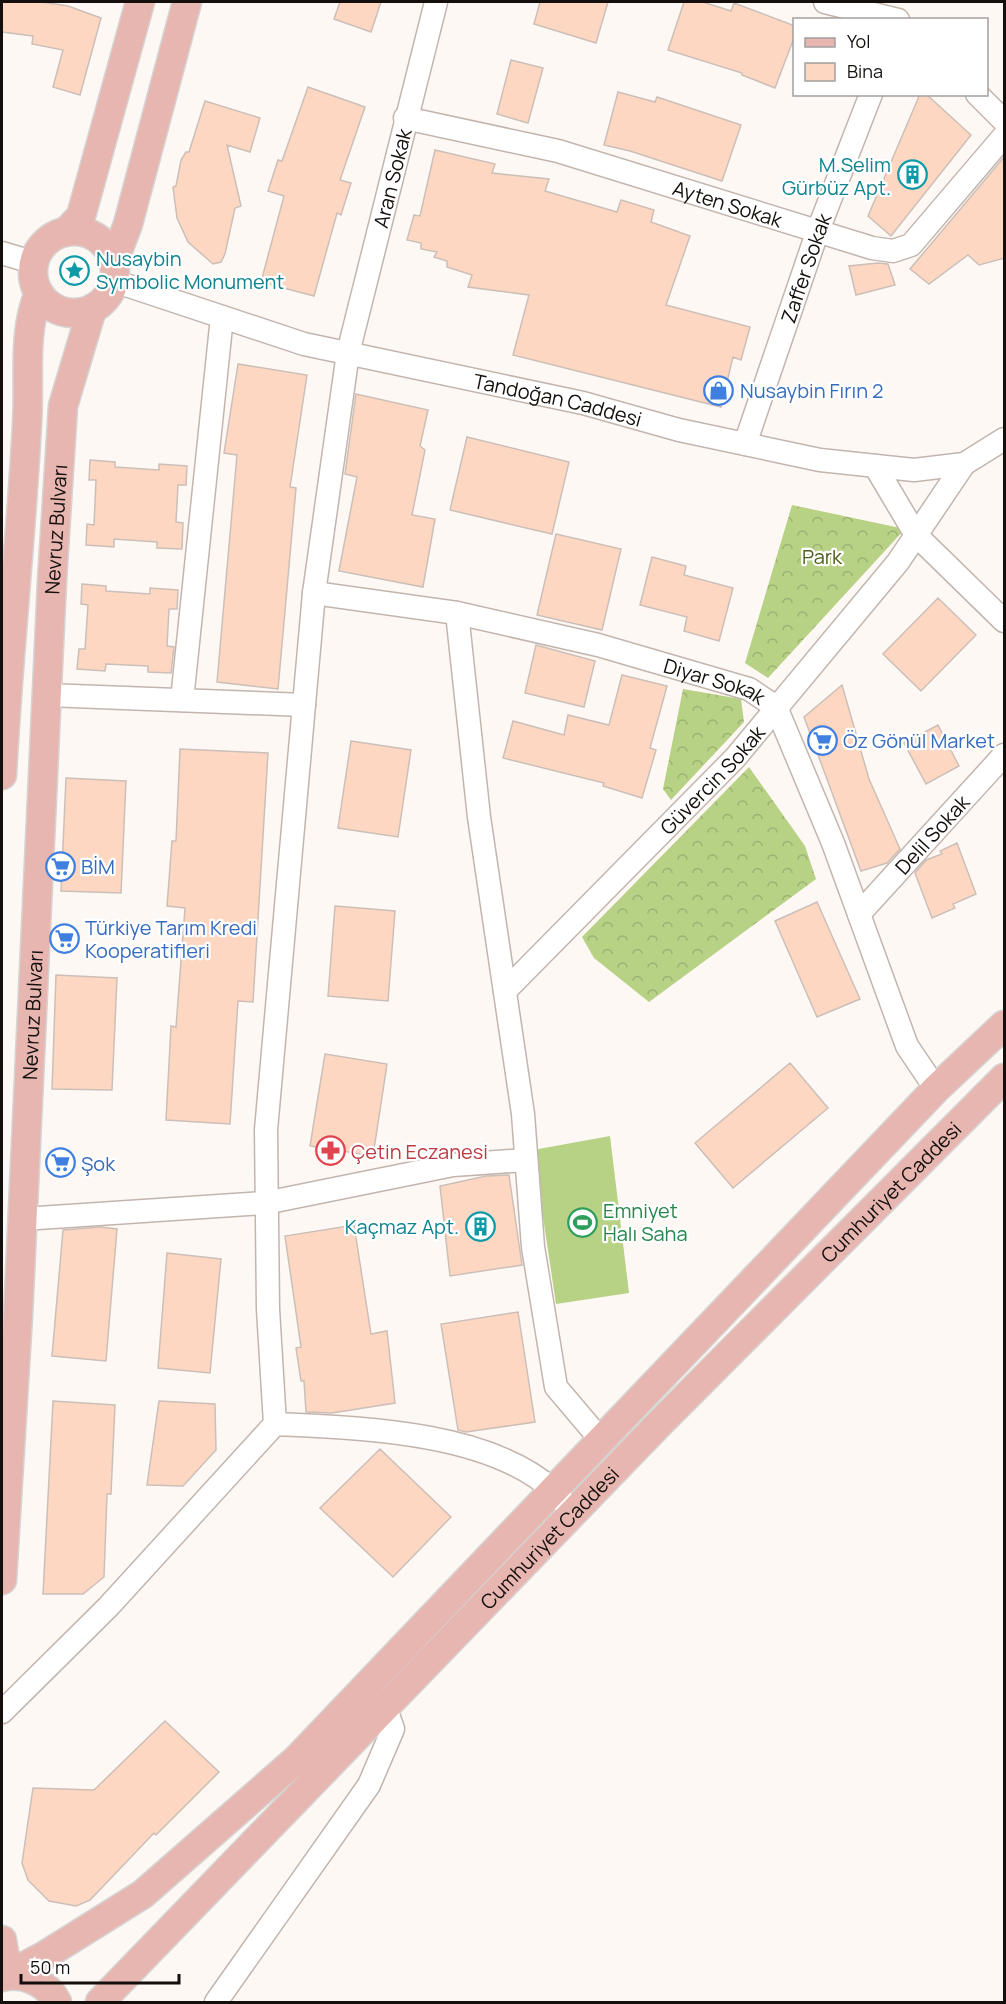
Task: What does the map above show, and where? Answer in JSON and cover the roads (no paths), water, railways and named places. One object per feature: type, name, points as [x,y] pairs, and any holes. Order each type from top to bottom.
[{"type":"main road","points":[[140,2],[81,216],[66,232],[46,242],[35,263],[34,280],[39,293],[58,310],[71,313],[92,309],[106,299],[187,2]]},
{"type":"main road","points":[[66,232],[86,232],[98,238],[108,248],[114,271]]},
{"type":"main road","name":"Nevruz Bulvarı","points":[[2,775],[5,651],[27,433],[28,356],[33,307],[39,293]]},
{"type":"main road","name":"Nevruz Bulvarı","points":[[2,1580],[23,1219],[46,695],[63,406],[92,309]]},
{"type":"main road","points":[[5,1976],[44,1956],[143,1894],[297,1759],[936,1089],[1005,1024]]},
{"type":"main road","name":"Cumhuriyet Caddesi","points":[[100,2002],[386,1709],[659,1424],[1005,1078]]},
{"type":"main road","points":[[2,1940],[5,1976]]},
{"type":"main road","points":[[5,1976],[25,1976],[40,1983],[57,2002]]},
{"type":"street","name":"Aran Sokak","points":[[275,1424],[268,1309],[265,1203],[266,1130],[314,593],[348,353],[435,2]]},
{"type":"street","points":[[825,2],[891,18]]},
{"type":"street","points":[[900,18],[906,2]]},
{"type":"street","name":"Zaffer Sokak","points":[[745,444],[817,233],[870,96]]},
{"type":"street","points":[[979,96],[1005,121]]},
{"type":"street","name":"Ayten Sokak","points":[[405,118],[558,151],[817,233],[892,251],[911,245],[1005,136]]},
{"type":"street","points":[[2,253],[35,263]]},
{"type":"street","name":"Tandoğan Caddesi","points":[[114,271],[222,316],[304,344],[583,403],[679,430],[820,460],[914,470],[964,464],[1005,439]]},
{"type":"street","points":[[182,700],[222,316]]},
{"type":"street","name":"Güvercin Sokak","points":[[505,991],[735,758],[898,562],[964,464]]},
{"type":"street","points":[[875,466],[916,535],[1005,621]]},
{"type":"street","name":"Diyar Sokak","points":[[314,593],[457,614],[630,654],[749,689],[776,707],[833,843],[907,1046],[936,1089]]},
{"type":"street","points":[[457,614],[479,817],[523,1114],[533,1247],[556,1387],[600,1439]]},
{"type":"street","points":[[46,695],[304,705]]},
{"type":"street","name":"Delil Sokak","points":[[859,914],[1005,755]]},
{"type":"street","points":[[23,1219],[265,1203],[453,1165],[526,1160]]},
{"type":"street","points":[[2,1712],[108,1607],[275,1424],[436,1438],[506,1459],[553,1490],[573,1515]]},
{"type":"street","points":[[216,2002],[369,1785],[393,1729],[386,1709]]},
{"type":"place","name":"M.Selim Gürbüz Apt.","points":[[912,175]]},
{"type":"place","name":"Nusaybin Symbolic Monument","points":[[75,270]]},
{"type":"place","name":"Nusaybin Fırın 2","points":[[719,390]]},
{"type":"place","name":"Öz Gönül Market","points":[[822,740]]},
{"type":"place","name":"BİM","points":[[60,866]]},
{"type":"place","name":"Türkiye Tarım Kredi Kooperatifleri","points":[[64,938]]},
{"type":"place","name":"Çetin Eczanesi","points":[[330,1151]]},
{"type":"place","name":"Şok","points":[[60,1163]]},
{"type":"place","name":"Emniyet Halı Saha","points":[[582,1222]]},
{"type":"place","name":"Kaçmaz Apt.","points":[[480,1226]]},
{"type":"park label","name":"Park","points":[[822,556]]}]
